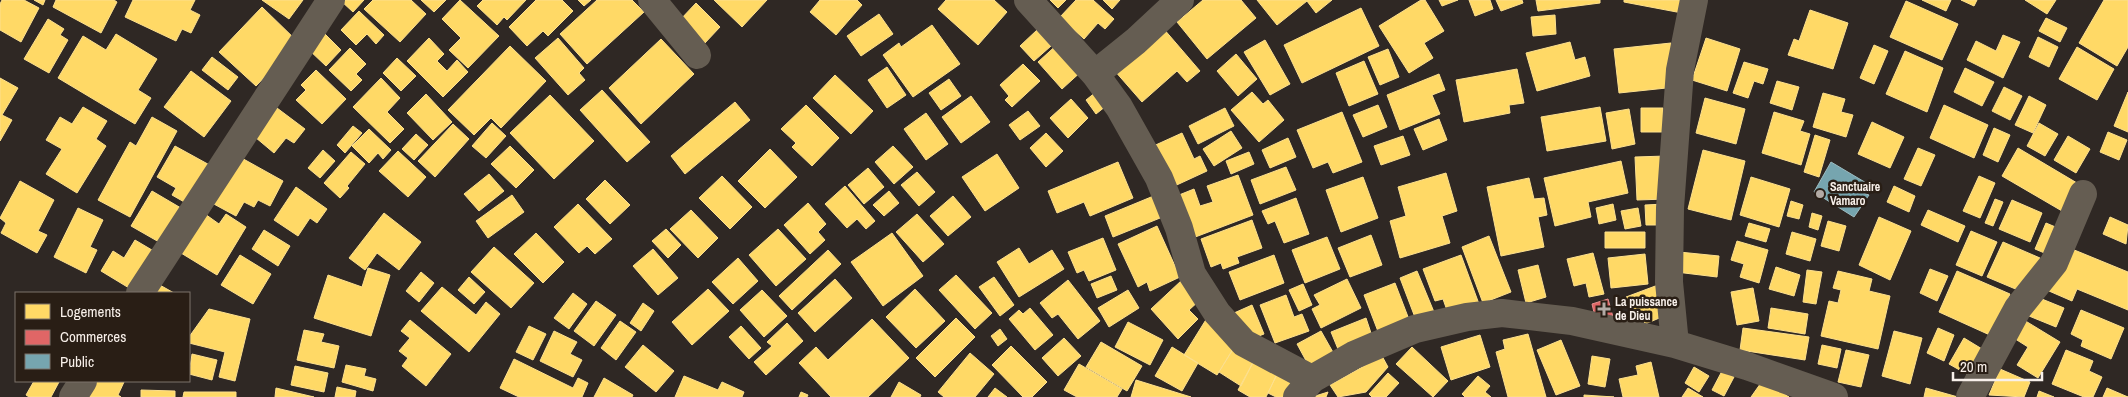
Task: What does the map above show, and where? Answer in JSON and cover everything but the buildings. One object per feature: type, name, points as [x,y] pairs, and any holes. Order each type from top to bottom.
[{"type":"street","points":[[141,292],[331,0]]},
{"type":"street","points":[[652,0],[697,55]]},
{"type":"street","points":[[1028,0],[1095,74],[1119,107],[1159,178],[1179,228],[1192,274],[1217,313],[1244,343],[1304,388],[1354,356],[1415,329],[1467,317],[1502,313],[1572,321],[1675,344],[1748,366],[1834,397]]},
{"type":"street","points":[[1095,74],[1136,41],[1180,0]]},
{"type":"street","points":[[1675,344],[1669,282],[1670,208],[1680,70],[1694,0]]},
{"type":"street","points":[[1970,397],[2018,308],[2054,264],[2083,194]]},
{"type":"street","points":[[73,397],[82,382]]},
{"type":"place","name":"Sanctuaire Vamaro","points":[[1820,194]]},
{"type":"place","name":"La puissance de Dieu","points":[[1604,309]]}]
